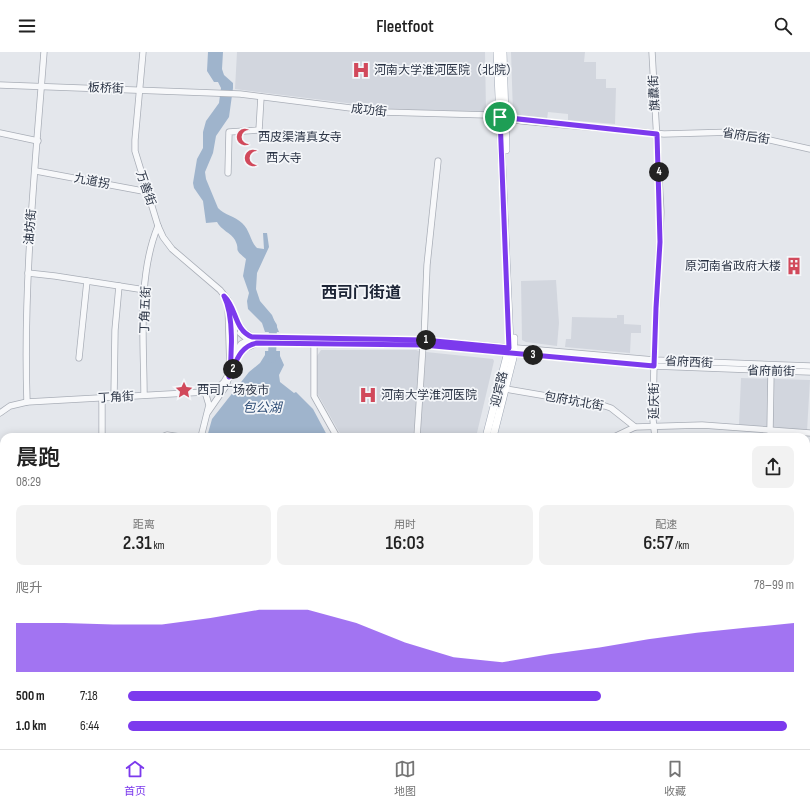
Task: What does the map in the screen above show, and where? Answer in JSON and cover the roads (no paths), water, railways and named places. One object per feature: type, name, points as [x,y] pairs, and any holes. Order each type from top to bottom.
[{"type":"main road","name":"迎宾路","points":[[494,433],[506,389],[512,351],[502,117],[497,52]]},
{"type":"main road","name":"迎宾路","points":[[502,117],[503,52]]},
{"type":"main road","name":"迎宾路","points":[[487,433],[512,351]]},
{"type":"street","name":"油坊街","points":[[27,402],[25,347],[28,250],[36,171],[44,52]]},
{"type":"street","name":"万善街","points":[[142,52],[135,147],[138,166],[163,237],[172,249],[220,290],[232,313],[233,363],[229,377]]},
{"type":"street","name":"旗纛街","points":[[652,52],[657,134],[660,235],[654,363]]},
{"type":"street","name":"板桥街","points":[[0,85],[240,94]]},
{"type":"street","name":"成功街","points":[[240,94],[382,112],[502,117],[657,134]]},
{"type":"street","points":[[228,173],[229,132],[259,130],[261,97]]},
{"type":"street","name":"省府后街","points":[[657,134],[734,132],[810,149]]},
{"type":"street","points":[[0,133],[38,141]]},
{"type":"street","points":[[417,433],[427,265],[438,161]]},
{"type":"street","name":"九道拐","points":[[36,171],[148,192]]},
{"type":"street","name":"丁角五街","points":[[144,395],[144,309],[150,244],[158,226]]},
{"type":"street","points":[[28,273],[146,290]]},
{"type":"street","points":[[79,358],[86,281]]},
{"type":"street","points":[[114,397],[115,330],[119,286]]},
{"type":"street","points":[[232,313],[236,326],[236,352],[233,363]]},
{"type":"street","points":[[232,313],[242,331],[253,341]]},
{"type":"street","points":[[236,326],[253,341]]},
{"type":"street","points":[[236,352],[242,344],[253,341]]},
{"type":"street","points":[[233,363],[241,351],[253,341]]},
{"type":"street","name":"省府西街","points":[[253,341],[423,342],[654,363],[731,367]]},
{"type":"street","points":[[314,341],[314,396],[335,433]]},
{"type":"street","name":"延庆街","points":[[654,363],[655,433]]},
{"type":"street","name":"省府前街","points":[[731,367],[810,366]]},
{"type":"street","name":"省府前街","points":[[731,367],[771,371],[810,372]]},
{"type":"street","points":[[770,431],[771,371]]},
{"type":"street","points":[[208,412],[226,386],[229,377]]},
{"type":"street","name":"丁角街","points":[[0,413],[10,406],[27,402],[205,392],[220,386],[229,377]]},
{"type":"street","name":"包府坑北街","points":[[506,389],[605,406],[611,408],[635,427]]},
{"type":"street","points":[[202,433],[208,412],[208,401],[205,392]]},
{"type":"street","points":[[102,398],[102,433]]},
{"type":"street","points":[[622,433],[635,427],[702,425],[810,433]]},
{"type":"water","points":[[208,52],[223,52],[222,69],[224,75],[233,83],[233,88],[229,117],[216,136],[213,153],[205,172],[206,179],[218,208],[245,226],[257,248],[264,249],[263,233],[267,233],[269,247],[257,273],[256,289],[260,301],[272,315],[279,332],[265,332],[262,323],[248,309],[247,301],[249,293],[243,276],[246,259],[238,251],[235,240],[217,222],[206,223],[203,201],[194,188],[193,183],[197,159],[203,148],[203,132],[206,121],[219,103],[221,88],[218,82],[214,82],[207,71]]},
{"type":"water","name":"包公湖","points":[[265,351],[280,351],[280,356],[284,365],[279,375],[280,382],[294,393],[296,392],[313,409],[326,433],[208,433],[212,419],[249,372],[260,363],[265,355]]},
{"type":"waterway","points":[[270,322],[273,326],[272,359]]},
{"type":"place","name":"河南大学淮河医院（北院）","points":[[361,70]]},
{"type":"place","name":"西皮渠清真女寺","points":[[245,137]]},
{"type":"place","name":"西大寺","points":[[253,158]]},
{"type":"place","name":"原河南省政府大楼","points":[[794,266]]},
{"type":"place","name":"西司广场夜市","points":[[184,390]]},
{"type":"place","name":"河南大学淮河医院","points":[[368,395]]},
{"type":"district","name":"西司门街道","points":[[361,292]]}]
